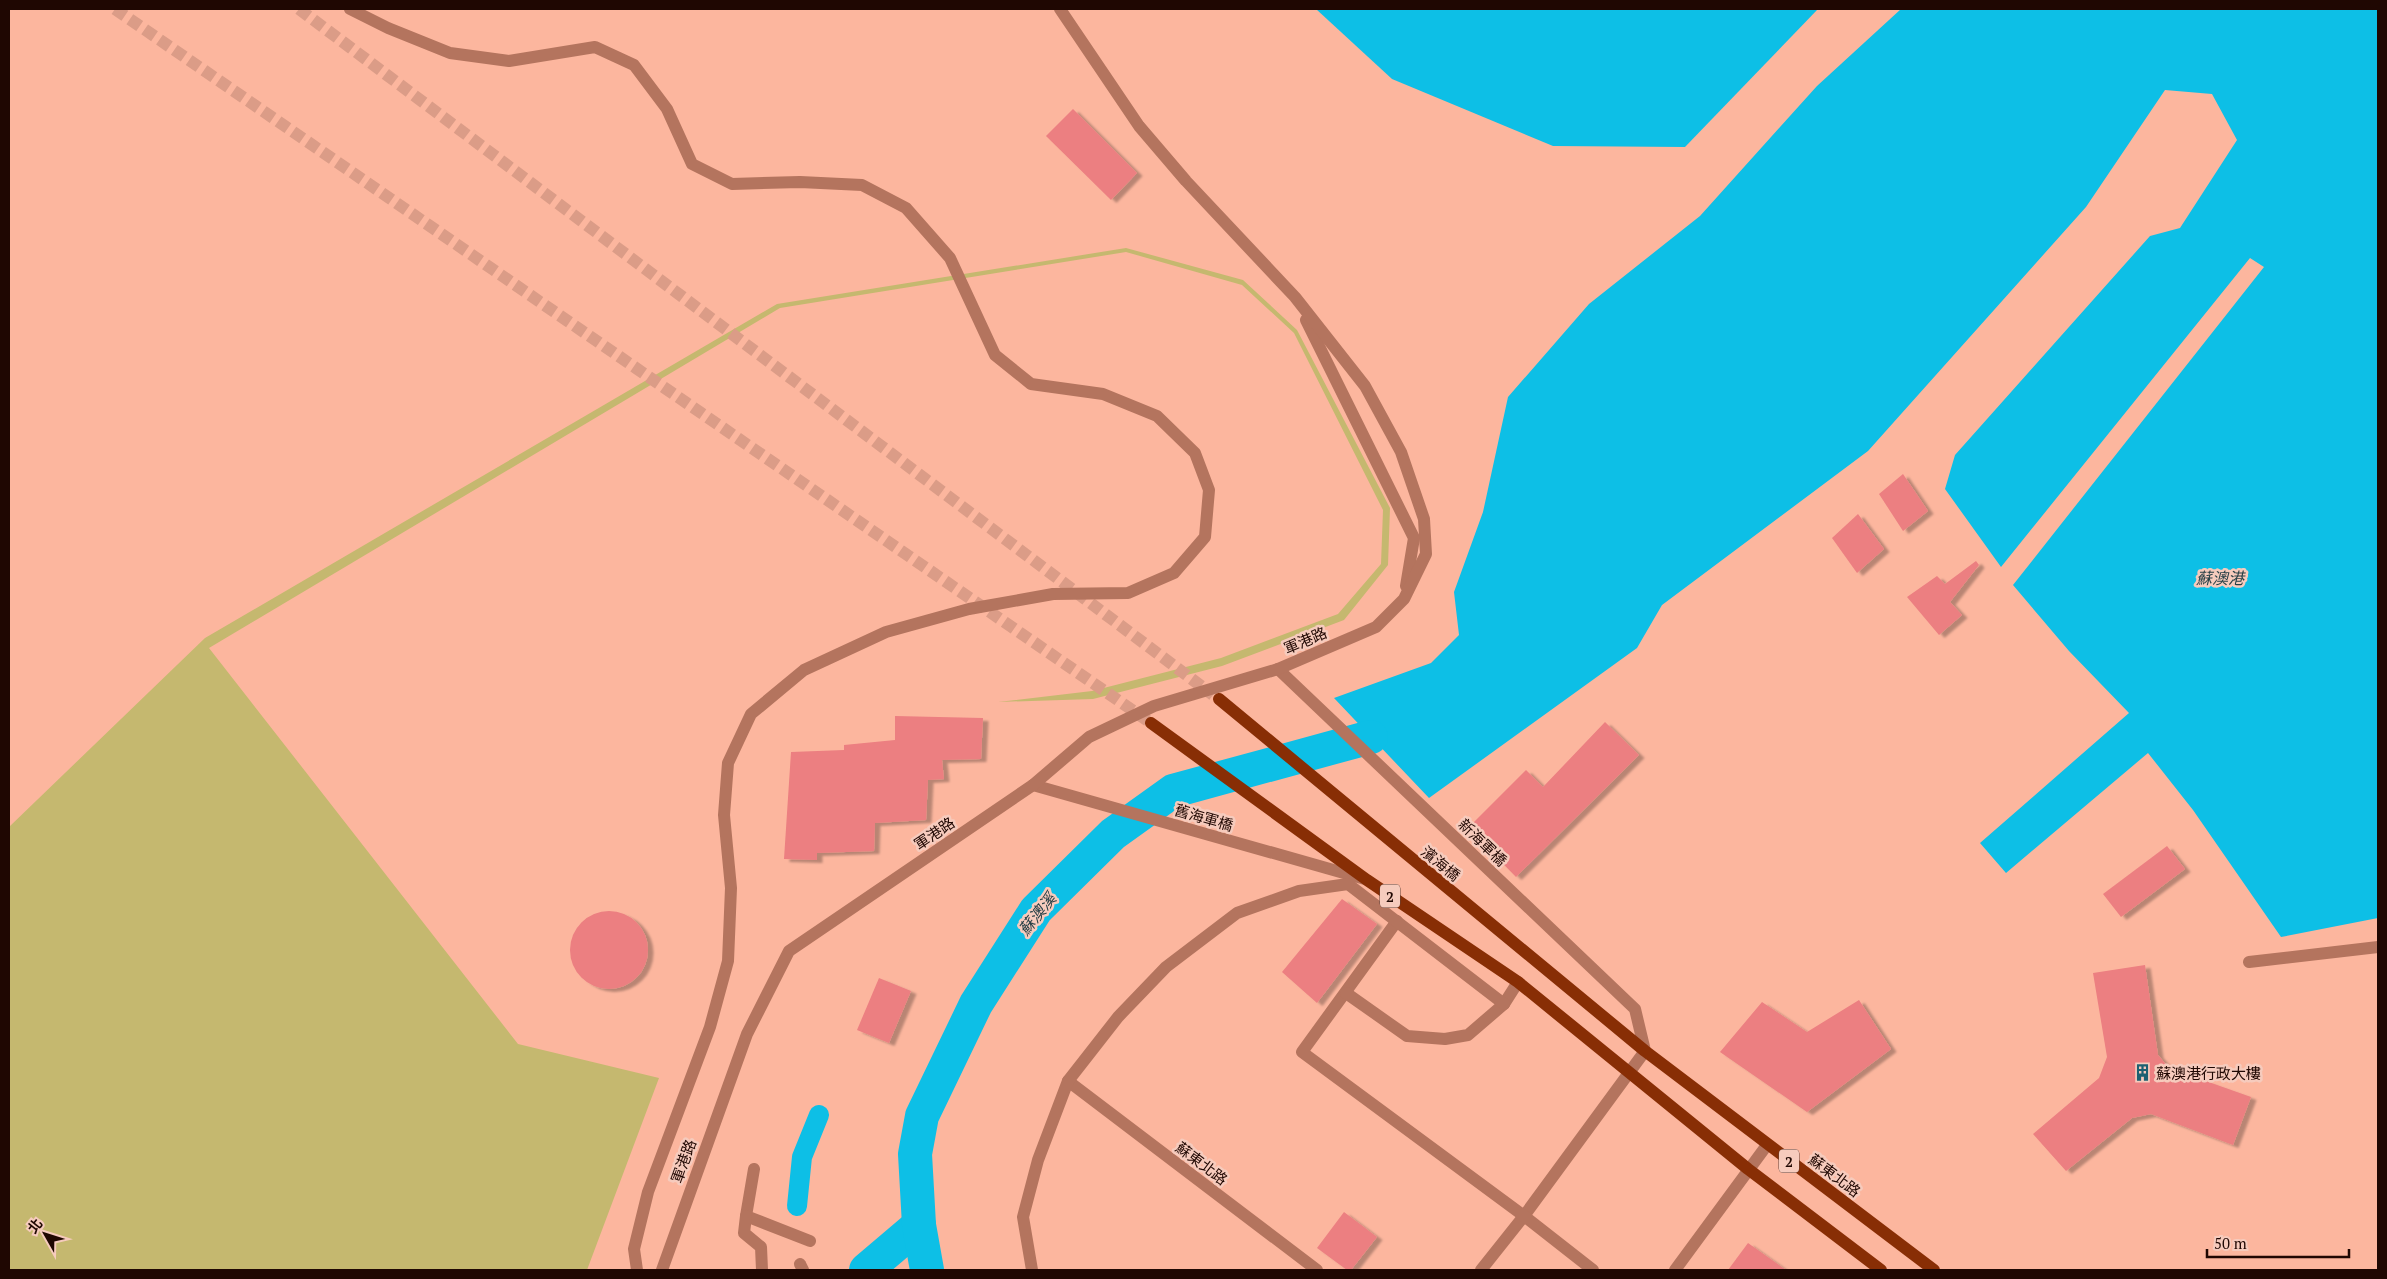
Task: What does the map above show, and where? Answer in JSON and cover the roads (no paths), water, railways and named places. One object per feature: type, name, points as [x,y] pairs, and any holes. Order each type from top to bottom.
[{"type":"main road","name":"濱海橋","points":[[1219,699],[1645,1051]]},
{"type":"main road","name":"2","points":[[1150,723],[1367,880],[1518,982],[1748,1169],[1881,1270]]},
{"type":"main road","name":"蘇東北路","points":[[1645,1051],[1934,1270]]},
{"type":"street","points":[[350,9],[450,53],[509,60],[595,47],[634,65],[667,109],[692,164],[732,184],[800,182],[862,185],[906,208],[950,258],[995,355],[1031,384],[1103,394],[1156,416],[1195,453],[1209,490],[1205,537],[1174,573],[1128,594],[1053,594],[969,609],[886,632],[804,670],[751,714],[728,763],[724,815],[731,888],[728,962],[710,1027],[648,1192],[634,1249],[637,1270]]},
{"type":"street","points":[[1060,9],[1139,126],[1186,180],[1295,297],[1414,538],[1404,599]]},
{"type":"street","name":"軍港路","points":[[662,1270],[747,1034],[789,951],[1033,785],[1088,737],[1154,706],[1278,669],[1376,627],[1404,599],[1426,554],[1424,519],[1401,452],[1366,386],[1295,297]]},
{"type":"street","name":"新海軍橋","points":[[1278,669],[1635,1009],[1645,1051]]},
{"type":"street","name":"舊海軍橋","points":[[1033,785],[1367,880]]},
{"type":"street","points":[[1032,1270],[1023,1217],[1038,1160],[1068,1081],[1118,1017],[1166,967],[1237,913],[1299,891],[1348,884],[1504,1004]]},
{"type":"street","points":[[1396,921],[1302,1052],[1524,1216],[1593,1270]]},
{"type":"street","points":[[2249,962],[2378,947]]},
{"type":"street","points":[[1346,993],[1406,1036],[1445,1040],[1468,1035],[1504,1004],[1518,982]]},
{"type":"street","points":[[1481,1270],[1524,1216],[1627,1072],[1645,1051]]},
{"type":"street","name":"蘇東北路","points":[[1068,1081],[1317,1270]]},
{"type":"street","points":[[1675,1270],[1767,1145]]},
{"type":"street","points":[[754,1169],[744,1233],[761,1246],[762,1270]]},
{"type":"street","points":[[746,1216],[810,1241]]},
{"type":"water","points":[[1316,9],[1818,9],[1685,147],[1553,146],[1392,79]]},
{"type":"water","name":"蘇澳港","points":[[1901,9],[2378,9],[2378,918],[2281,937],[2193,810],[2148,753],[2006,873],[1980,843],[2129,713],[2069,651],[2013,585],[2264,267],[2250,258],[2001,567],[1945,489],[1955,455],[2150,236],[2180,228],[2237,140],[2212,94],[2165,90],[2086,207],[1868,451],[1662,605],[1637,648],[1429,798],[1334,698],[1431,663],[1459,635],[1454,592],[1483,512],[1508,397],[1589,304],[1700,216],[1817,86]]},
{"type":"waterway","name":"蘇澳溪","points":[[927,1270],[919,1225],[915,1154],[922,1116],[976,1004],[1036,910],[1113,834],[1173,791],[1371,737]]},
{"type":"waterway","points":[[797,1206],[802,1157],[819,1115]]},
{"type":"waterway","points":[[866,1270],[919,1225]]},
{"type":"tunnel","points":[[115,9],[1151,723]]},
{"type":"tunnel","points":[[299,9],[1213,695]]},
{"type":"place","name":"蘇澳港行政大樓","points":[[2142,1073]]}]
